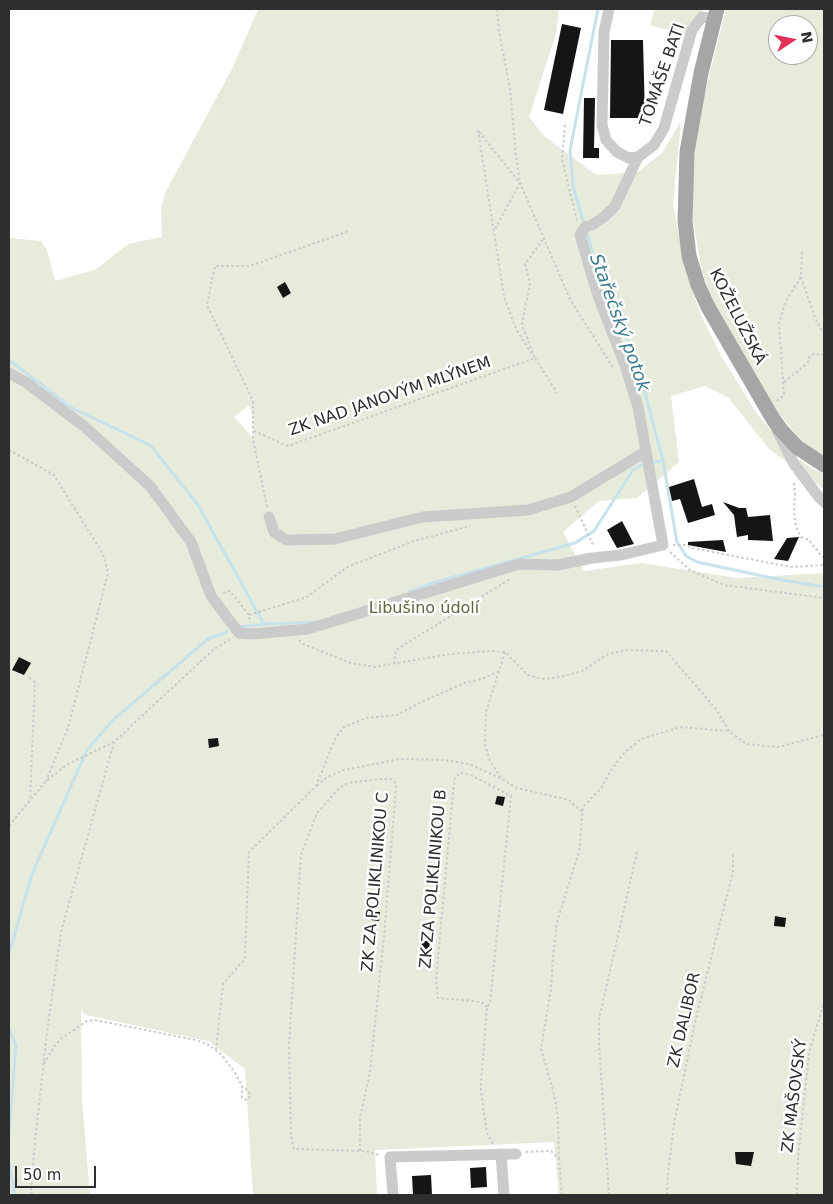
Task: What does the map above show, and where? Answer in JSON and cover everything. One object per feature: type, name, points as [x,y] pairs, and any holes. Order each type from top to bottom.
[{"type":"main road","name":"KOŽELUŽSKÁ","points":[[716,14],[701,73],[687,152],[685,203],[687,238],[694,273],[703,296],[766,408],[788,438],[808,455],[824,465]]},
{"type":"street","points":[[609,9],[604,32],[602,125],[606,140],[617,152],[629,158],[638,157]]},
{"type":"street","name":"TOMÁŠE BATI","points":[[638,157],[654,145],[664,128],[692,30],[702,17],[716,14]]},
{"type":"street","points":[[9,372],[27,383],[85,427],[150,486],[191,542],[211,596],[239,633],[252,634],[308,629],[519,564],[558,565],[604,556],[621,555],[663,545],[638,407],[625,365],[598,296],[580,235],[585,227],[592,225],[605,216],[614,206],[638,157]]},
{"type":"street","points":[[766,408],[789,456],[803,477],[824,502]]},
{"type":"street","points":[[269,517],[274,532],[286,540],[335,539],[422,517],[528,510],[571,497],[645,452]]},
{"type":"street","points":[[501,1154],[504,1195]]},
{"type":"street","points":[[393,1195],[381,1155],[516,1154]]},
{"type":"path","points":[[494,231],[520,183],[510,89],[499,31],[497,9]]},
{"type":"path","points":[[565,125],[562,159],[580,235]]},
{"type":"path","points":[[557,393],[516,329],[504,296],[478,130],[520,183],[570,299],[617,374]]},
{"type":"path","points":[[269,517],[253,439],[253,401],[207,305],[215,266],[250,266],[349,231]]},
{"type":"path","points":[[535,358],[522,325],[530,283],[525,264],[544,238]]},
{"type":"path","points":[[802,252],[801,277],[815,318],[824,334]]},
{"type":"path","points":[[766,408],[784,395],[780,324],[785,302],[801,277]]},
{"type":"path","points":[[784,382],[803,367],[808,362],[808,358],[814,354],[824,355]]},
{"type":"path","name":"ZK NAD JANOVÝM MLÝNEM","points":[[254,431],[288,446],[535,358]]},
{"type":"path","points":[[9,450],[54,475],[103,554],[108,573],[68,728],[46,781]]},
{"type":"path","points":[[789,456],[796,494],[794,510],[796,527],[801,537],[809,540],[824,559]]},
{"type":"path","points":[[571,497],[592,546],[604,556]]},
{"type":"path","points":[[249,615],[307,596],[347,567],[414,541],[471,526]]},
{"type":"path","points":[[663,545],[688,545],[692,548],[791,567],[824,565]]},
{"type":"path","points":[[663,545],[690,570],[724,585],[824,598]]},
{"type":"path","points":[[394,664],[396,650],[510,579]]},
{"type":"path","points":[[211,596],[230,591],[249,615],[252,634]]},
{"type":"path","points":[[288,631],[303,644],[351,663],[374,667],[451,654],[491,650],[504,652],[528,675],[542,679],[582,671],[608,654],[629,650],[666,651],[716,709],[729,731],[746,744],[778,747],[824,736]]},
{"type":"path","points":[[9,826],[46,781],[68,764],[114,742],[214,649],[239,633]]},
{"type":"path","points":[[502,779],[490,761],[485,744],[486,712],[504,652]]},
{"type":"path","points":[[316,786],[335,739],[344,728],[366,718],[397,715],[464,683],[482,679],[499,671]]},
{"type":"path","points":[[29,678],[35,682],[30,800]]},
{"type":"path","points":[[562,1195],[558,1118],[554,1094],[541,1050],[551,989],[557,922],[580,852],[583,807],[602,786],[611,770],[625,752],[641,739],[680,727],[729,731]]},
{"type":"path","points":[[32,1195],[43,1066],[61,932],[114,742]]},
{"type":"path","points":[[216,1050],[223,984],[244,960],[245,955],[249,852],[327,777],[344,770],[400,760],[443,760],[469,764],[517,788],[569,800],[582,812]]},
{"type":"path","name":"ZK ZA POLIKLINIKOU B","points":[[487,1007],[482,1003],[474,1001],[438,998],[436,980],[453,793],[455,777],[460,774],[471,775],[511,796],[490,1003],[487,1007],[481,1092],[487,1132],[501,1154]]},
{"type":"path","name":"ZK ZA POLIKLINIKOU C","points":[[360,1151],[360,1118],[370,1072],[384,936],[396,788],[395,782],[391,779],[381,778],[348,783],[338,788],[317,813],[300,855],[289,1044],[290,1107],[292,1144],[294,1149],[360,1151],[381,1155]]},
{"type":"path","points":[[609,1195],[599,1019],[637,852]]},
{"type":"path","name":"ZK DALIBOR","points":[[667,1195],[674,1124],[696,1018],[733,871],[733,852]]},
{"type":"path","name":"ZK MAŠOVSKÝ","points":[[797,1195],[799,1150],[809,1053],[824,1002]]},
{"type":"path","points":[[43,1066],[55,1045],[62,1038],[87,1021],[95,1020],[196,1040],[209,1045],[222,1055],[242,1086],[249,1092],[250,1096],[247,1100],[242,1098],[242,1086]]},
{"type":"path","points":[[516,1154],[540,1150],[551,1151],[559,1159]]},
{"type":"green space","name":"Libušino údolí","points":[[258,9],[559,9],[556,34],[529,117],[544,136],[596,175],[638,172],[662,153],[681,121],[673,205],[687,275],[700,313],[720,354],[757,414],[792,454],[814,470],[824,474],[824,489],[769,449],[729,398],[705,386],[671,396],[679,462],[637,498],[599,501],[563,532],[584,571],[642,563],[737,578],[824,573],[824,1195],[559,1195],[554,1142],[375,1150],[377,1195],[253,1195],[245,1069],[208,1041],[86,1015],[81,1010],[82,1099],[90,1195],[9,1195],[9,238],[41,241],[47,250],[55,281],[95,270],[128,244],[162,237],[161,209],[165,193],[233,67]],"holes":[[[249,405],[254,420],[253,438],[234,417]]]},
{"type":"green space","points":[[655,9],[703,9],[687,35],[650,25]]},
{"type":"green space","points":[[726,9],[824,9],[824,456],[803,442],[770,404],[715,306],[702,271],[690,204],[697,124]]},
{"type":"building","points":[[562,24],[581,28],[563,114],[544,110]]},
{"type":"building","points":[[611,40],[643,40],[645,118],[610,118]]},
{"type":"building","points":[[584,98],[595,98],[594,148],[599,148],[599,158],[583,158]]},
{"type":"building","points":[[285,282],[291,293],[283,298],[277,287]]},
{"type":"building","points":[[694,479],[702,507],[712,504],[715,515],[688,523],[680,499],[672,501],[669,487]]},
{"type":"building","points":[[723,502],[739,508],[746,508],[748,517],[770,515],[773,541],[748,540],[748,535],[737,537],[734,515]]},
{"type":"building","points":[[622,521],[634,544],[617,548],[607,530]]},
{"type":"building","points":[[799,537],[788,561],[774,559],[787,538]]},
{"type":"building","points":[[723,540],[726,552],[688,545],[688,542]]},
{"type":"building","points":[[19,657],[31,663],[24,675],[12,670]]},
{"type":"building","points":[[218,738],[219,746],[209,748],[208,739]]},
{"type":"building","points":[[497,796],[505,797],[503,806],[495,804]]},
{"type":"building","points":[[371,912],[380,912],[379,921],[371,920]]},
{"type":"building","points":[[775,916],[786,918],[785,927],[774,926]]},
{"type":"building","points":[[422,941],[430,941],[429,949],[421,949]]},
{"type":"building","points":[[735,1152],[754,1152],[751,1166],[736,1164]]},
{"type":"building","points":[[486,1167],[487,1187],[471,1188],[470,1168]]},
{"type":"building","points":[[431,1175],[432,1195],[413,1195],[412,1176]]},
{"type":"waterway","name":"Stařečský potok","points":[[584,224],[573,186],[570,150],[598,9]]},
{"type":"waterway","name":"Stařečský potok","points":[[586,230],[598,270],[637,362],[663,461],[677,542],[686,556],[697,562],[777,579],[824,586]]},
{"type":"waterway","points":[[9,360],[72,408],[150,445],[198,505],[264,624]]},
{"type":"waterway","name":"Stařečský potok","points":[[655,462],[663,461]]},
{"type":"waterway","points":[[408,592],[436,582],[575,543],[594,531],[633,470],[641,465]]},
{"type":"waterway","points":[[240,627],[315,622]]},
{"type":"waterway","points":[[9,954],[32,874],[87,750],[113,720],[208,639],[227,632]]},
{"type":"waterway","points":[[9,1029],[16,1045],[9,1133]]},
{"type":"waterway","points":[[9,1162],[15,1195]]}]
